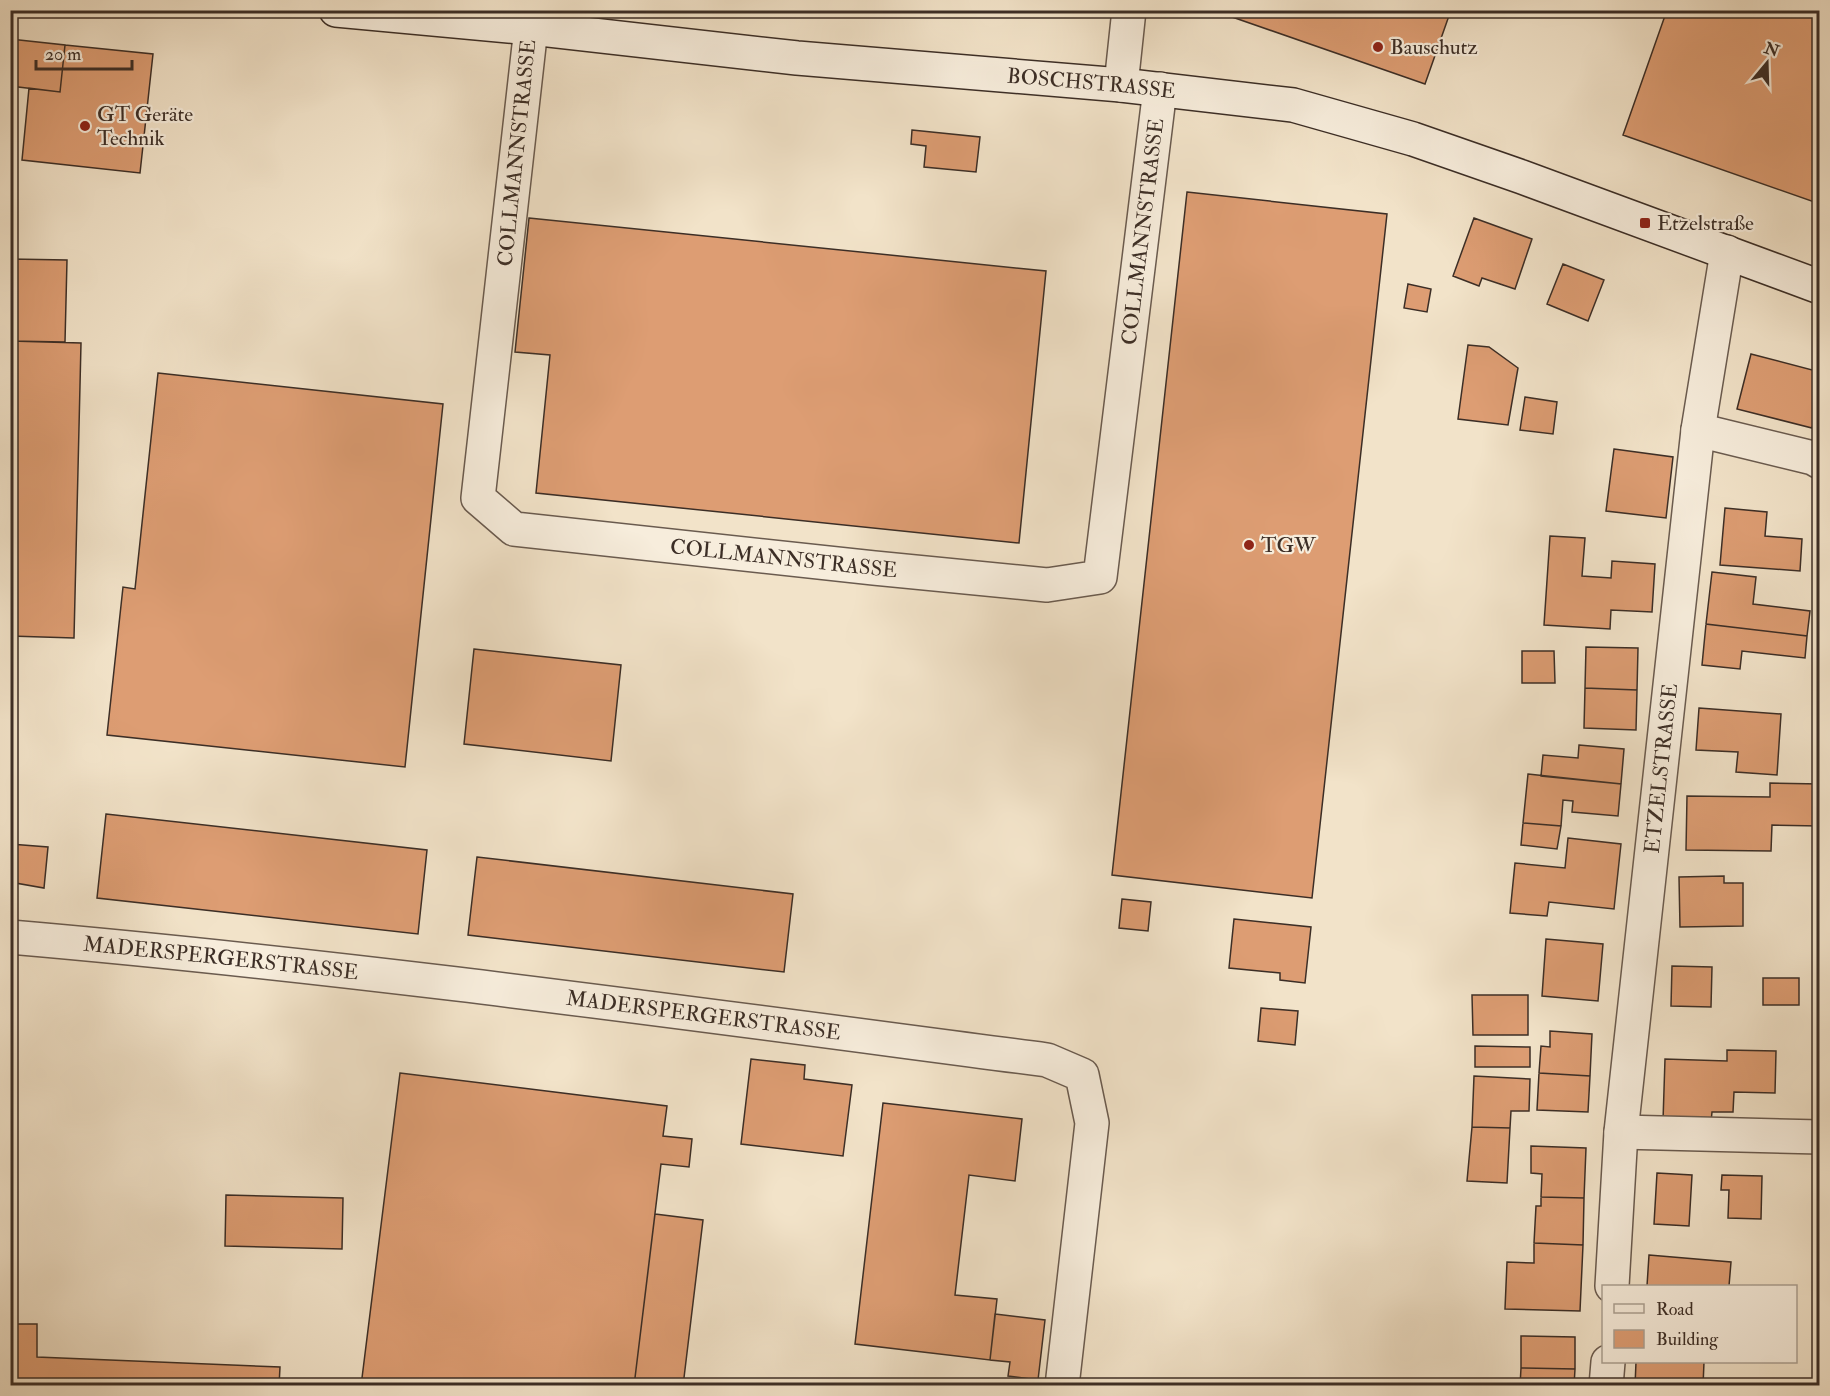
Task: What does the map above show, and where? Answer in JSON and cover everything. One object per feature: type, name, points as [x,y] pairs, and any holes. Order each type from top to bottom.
[{"type":"street","name":"BOSCHSTRASSE","points":[[336,10],[532,19],[797,58],[1121,85],[1293,105],[1402,135],[1820,287]]},
{"type":"street","points":[[1121,85],[1129,10]]},
{"type":"street","name":"COLLMANNSTRASSE","points":[[532,19],[478,498],[514,530],[1047,585],[1100,577],[1160,89]]},
{"type":"street","name":"ETZELSTRASSE","points":[[1612,1285],[1621,1132],[1698,430],[1727,252]]},
{"type":"street","points":[[1698,430],[1813,458],[1820,462]]},
{"type":"street","name":"MADERSPERGERSTRASSE","points":[[10,937],[200,954],[1047,1060],[1082,1075],[1092,1123],[1062,1386]]},
{"type":"street","points":[[1621,1132],[1820,1137]]},
{"type":"street","points":[[1606,1386],[1608,1363]]},
{"type":"building","name":"Bauschutz","points":[[1212,10],[1451,10],[1425,84]]},
{"type":"building","points":[[1667,10],[1820,10],[1820,204],[1623,135]]},
{"type":"building","points":[[10,39],[65,45],[60,92],[10,86]]},
{"type":"building","name":"GT Geräte Technik","points":[[65,45],[153,54],[140,173],[22,160],[29,88],[60,92]]},
{"type":"building","points":[[912,130],[980,137],[976,172],[924,167],[926,146],[911,144]]},
{"type":"building","name":"TGW","points":[[1187,192],[1387,214],[1312,898],[1112,875]]},
{"type":"building","points":[[529,218],[1046,271],[1019,543],[536,493],[550,355],[515,352]]},
{"type":"building","points":[[1474,218],[1532,239],[1515,289],[1482,278],[1479,286],[1453,276]]},
{"type":"building","points":[[10,259],[67,260],[65,342],[10,341]]},
{"type":"building","points":[[1563,264],[1604,280],[1588,321],[1547,304]]},
{"type":"building","points":[[1408,284],[1431,289],[1427,312],[1404,308]]},
{"type":"building","points":[[10,341],[81,343],[74,638],[10,636]]},
{"type":"building","points":[[1468,345],[1489,347],[1518,368],[1508,425],[1458,419]]},
{"type":"building","points":[[1751,354],[1820,372],[1820,399],[1812,428],[1737,409]]},
{"type":"building","points":[[158,373],[443,404],[405,767],[107,735],[123,587],[135,589]]},
{"type":"building","points":[[1525,397],[1557,402],[1553,434],[1520,430]]},
{"type":"building","points":[[1614,449],[1673,457],[1666,518],[1606,511]]},
{"type":"building","points":[[1725,508],[1767,512],[1765,536],[1802,539],[1800,571],[1720,565]]},
{"type":"building","points":[[1550,536],[1585,538],[1582,576],[1611,578],[1612,561],[1655,564],[1652,612],[1611,610],[1610,629],[1544,625]]},
{"type":"building","points":[[1712,572],[1756,577],[1753,604],[1810,611],[1807,636],[1706,624]]},
{"type":"building","points":[[1706,624],[1807,636],[1805,658],[1742,651],[1740,669],[1702,665]]},
{"type":"building","points":[[1586,647],[1638,648],[1637,690],[1585,688]]},
{"type":"building","points":[[474,649],[621,665],[611,761],[464,744]]},
{"type":"building","points":[[1522,651],[1554,651],[1555,683],[1522,683]]},
{"type":"building","points":[[1585,688],[1637,690],[1636,730],[1584,728]]},
{"type":"building","points":[[1699,708],[1781,714],[1777,775],[1736,772],[1738,752],[1696,750]]},
{"type":"building","points":[[1579,745],[1624,749],[1621,784],[1541,776],[1543,755],[1578,758]]},
{"type":"building","points":[[1528,774],[1621,784],[1618,816],[1572,812],[1573,801],[1563,800],[1561,826],[1523,823]]},
{"type":"building","points":[[1770,783],[1820,784],[1819,826],[1772,825],[1771,851],[1686,850],[1687,796],[1770,797]]},
{"type":"building","points":[[106,814],[427,850],[418,934],[97,898]]},
{"type":"building","points":[[1523,823],[1561,826],[1557,849],[1521,845]]},
{"type":"building","points":[[1568,838],[1621,844],[1614,909],[1549,902],[1547,916],[1510,913],[1515,863],[1565,868]]},
{"type":"building","points":[[10,844],[48,847],[44,888],[10,882]]},
{"type":"building","points":[[477,857],[793,894],[784,972],[468,935]]},
{"type":"building","points":[[1724,876],[1724,883],[1743,883],[1743,926],[1680,927],[1679,877]]},
{"type":"building","points":[[1122,899],[1151,902],[1148,931],[1119,928]]},
{"type":"building","points":[[1234,919],[1311,927],[1305,983],[1280,980],[1280,973],[1229,968]]},
{"type":"building","points":[[1546,939],[1603,944],[1598,1001],[1542,996]]},
{"type":"building","points":[[1672,966],[1712,967],[1711,1007],[1671,1006]]},
{"type":"building","points":[[1763,978],[1799,978],[1799,1005],[1763,1005]]},
{"type":"building","points":[[1472,995],[1528,995],[1528,1035],[1473,1035]]},
{"type":"building","points":[[1261,1008],[1298,1011],[1295,1045],[1258,1041]]},
{"type":"building","points":[[1550,1031],[1592,1034],[1590,1076],[1539,1073],[1541,1046],[1550,1047]]},
{"type":"building","points":[[1475,1046],[1530,1047],[1530,1067],[1475,1067]]},
{"type":"building","points":[[1727,1050],[1776,1051],[1775,1093],[1734,1092],[1733,1112],[1712,1112],[1711,1122],[1663,1121],[1665,1059],[1727,1061]]},
{"type":"building","points":[[751,1059],[805,1065],[804,1079],[852,1085],[843,1156],[741,1144]]},
{"type":"building","points":[[400,1073],[667,1106],[663,1136],[692,1139],[689,1167],[661,1164],[634,1386],[361,1386]]},
{"type":"building","points":[[1539,1073],[1590,1076],[1588,1112],[1537,1110]]},
{"type":"building","points":[[1474,1076],[1530,1079],[1529,1111],[1511,1111],[1510,1128],[1472,1127]]},
{"type":"building","points":[[883,1103],[1022,1119],[1015,1181],[969,1175],[955,1295],[997,1299],[990,1360],[855,1344]]},
{"type":"building","points":[[1472,1127],[1510,1128],[1507,1183],[1467,1181]]},
{"type":"building","points":[[1531,1146],[1586,1148],[1584,1198],[1541,1197],[1542,1174],[1531,1173]]},
{"type":"building","points":[[1657,1173],[1692,1175],[1689,1226],[1654,1224]]},
{"type":"building","points":[[1722,1175],[1762,1176],[1761,1219],[1728,1218],[1729,1190],[1721,1190]]},
{"type":"building","points":[[226,1195],[343,1198],[342,1249],[225,1246]]},
{"type":"building","points":[[1541,1197],[1584,1198],[1583,1245],[1534,1243],[1536,1206],[1541,1206]]},
{"type":"building","points":[[655,1214],[703,1220],[683,1386],[634,1386]]},
{"type":"building","points":[[1534,1243],[1583,1245],[1580,1311],[1505,1309],[1507,1262],[1534,1263]]},
{"type":"building","points":[[1649,1255],[1731,1262],[1729,1285],[1647,1285]]},
{"type":"building","points":[[995,1314],[1045,1320],[1038,1380],[1008,1376],[1010,1362],[990,1360]]},
{"type":"building","points":[[10,1324],[37,1324],[37,1357],[280,1367],[279,1386],[10,1386]]},
{"type":"building","points":[[1521,1336],[1575,1337],[1575,1369],[1521,1368]]},
{"type":"building","points":[[1636,1363],[1704,1363],[1703,1386],[1635,1386]]},
{"type":"building","points":[[1521,1368],[1575,1369],[1574,1386],[1520,1386]]},
{"type":"place","name":"Bauschutz","points":[[1378,47]]},
{"type":"place","name":"GT Geräte Technik","points":[[85,126]]},
{"type":"place","name":"Etzelstraße","points":[[1645,223]]},
{"type":"place","name":"TGW","points":[[1249,545]]}]
